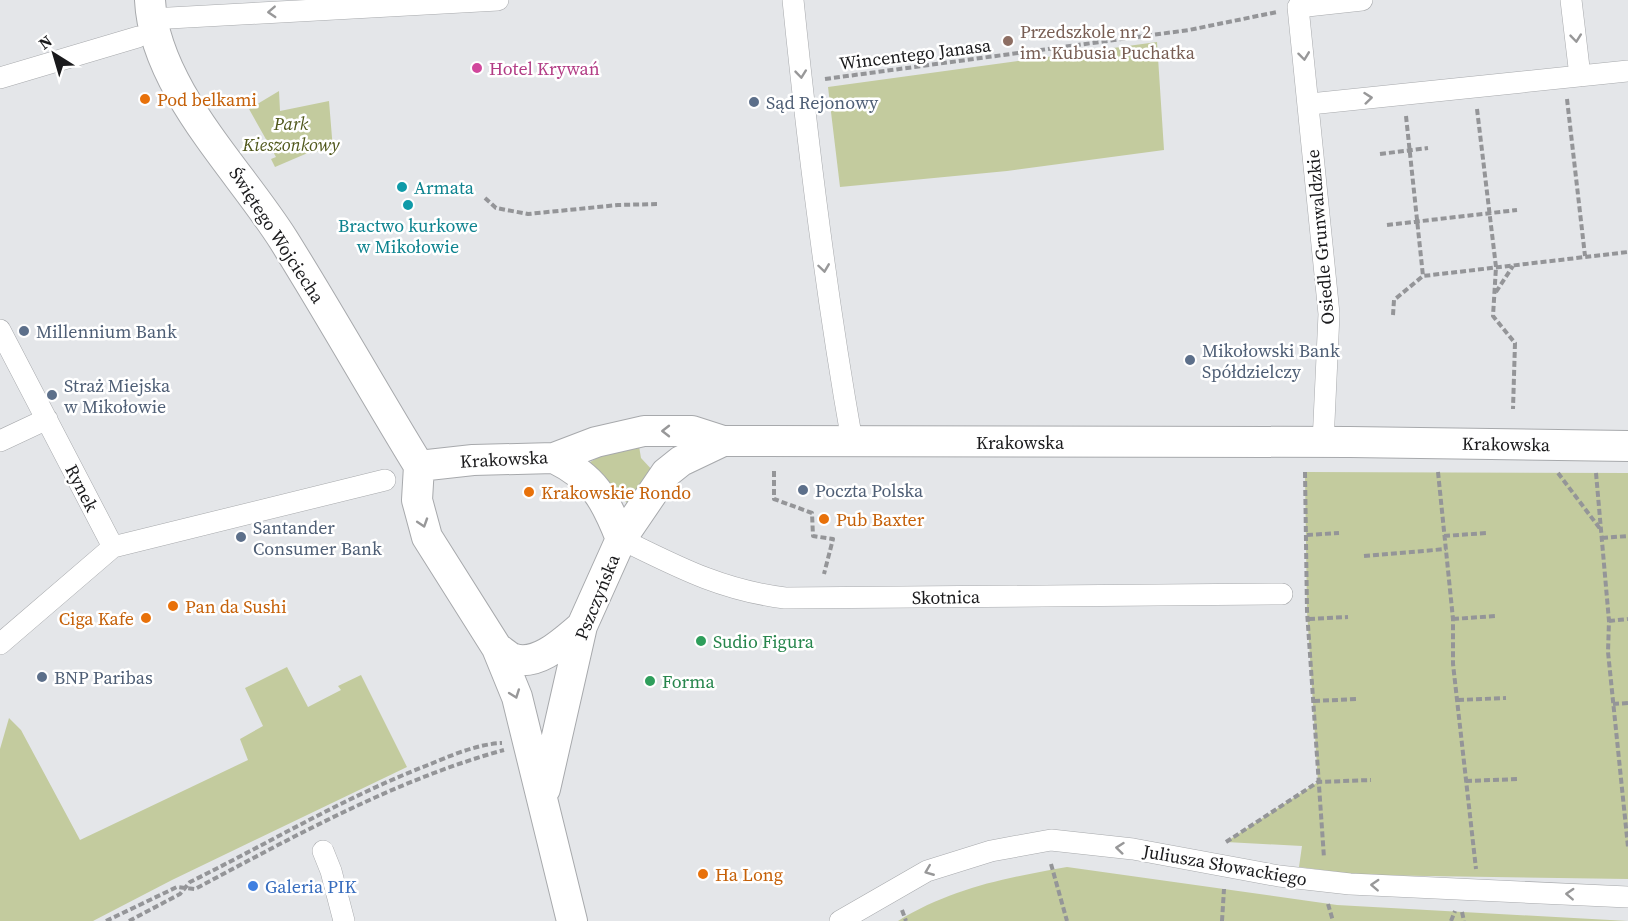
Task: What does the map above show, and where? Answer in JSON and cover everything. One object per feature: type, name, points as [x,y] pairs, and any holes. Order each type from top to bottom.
[{"type":"street","points":[[0,78],[146,18],[498,0]]},
{"type":"street","points":[[793,0],[815,205],[831,321],[852,441]]},
{"type":"street","points":[[1298,8],[1362,0]]},
{"type":"street","points":[[1571,0],[1572,77]]},
{"type":"street","name":"Osiedle Grunwaldzkie","points":[[1298,8],[1310,104],[1316,202],[1329,314],[1323,443]]},
{"type":"street","name":"Świętego Wojciecha","points":[[146,18],[168,68],[193,111],[282,238],[419,465]]},
{"type":"street","points":[[1310,104],[1628,70]]},
{"type":"street","name":"Rynek","points":[[0,330],[112,547]]},
{"type":"street","points":[[0,441],[49,424]]},
{"type":"street","name":"Krakowska","points":[[419,465],[473,460],[554,458],[596,442],[644,431],[692,431],[723,441],[1628,446]]},
{"type":"street","name":"Pszczyńska","points":[[543,798],[582,626],[621,539],[666,473],[681,461],[723,441]]},
{"type":"street","points":[[554,458],[577,469],[600,492],[621,539]]},
{"type":"street","name":"Pszczyńska","points":[[419,465],[417,500],[428,537],[497,648],[517,697],[572,921]]},
{"type":"street","points":[[0,644],[112,547],[385,480]]},
{"type":"street","name":"Skotnica","points":[[621,539],[710,582],[748,594],[785,598],[1282,594]]},
{"type":"street","points":[[497,648],[514,658],[534,658],[548,652],[582,626]]},
{"type":"street","name":"Juliusza Słowackiego","points":[[840,921],[927,871],[991,851],[1051,840],[1133,849],[1326,881],[1628,897]]},
{"type":"street","points":[[323,851],[331,871],[344,921]]},
{"type":"path","name":"Wincentego Janasa","points":[[820,80],[1189,30],[1298,8]]},
{"type":"path","points":[[1572,77],[1585,256]]},
{"type":"path","points":[[1474,88],[1496,267],[1493,316],[1515,344],[1513,409]]},
{"type":"path","points":[[1403,95],[1424,276]]},
{"type":"path","points":[[1380,154],[1428,148]]},
{"type":"path","points":[[485,198],[496,208],[528,213],[657,204]]},
{"type":"path","points":[[1387,225],[1417,219],[1517,210]]},
{"type":"path","points":[[1393,315],[1394,300],[1424,276],[1628,252]]},
{"type":"path","points":[[1495,293],[1513,265]]},
{"type":"path","points":[[774,471],[774,499],[812,513],[813,536],[833,538],[823,578]]},
{"type":"path","points":[[1305,472],[1309,619],[1318,782],[1327,899],[1333,921]]},
{"type":"path","points":[[1438,472],[1453,619],[1458,700],[1479,890]]},
{"type":"path","points":[[1558,473],[1601,530]]},
{"type":"path","points":[[1596,473],[1609,621],[1608,652],[1628,847]]},
{"type":"path","points":[[1307,535],[1339,533]]},
{"type":"path","points":[[1444,536],[1488,533]]},
{"type":"path","points":[[1602,538],[1628,536]]},
{"type":"path","points":[[1364,556],[1446,549]]},
{"type":"path","points":[[1453,619],[1496,616]]},
{"type":"path","points":[[1309,619],[1348,617]]},
{"type":"path","points":[[1609,621],[1628,619]]},
{"type":"path","points":[[1458,700],[1506,698]]},
{"type":"path","points":[[1314,700],[1358,699]]},
{"type":"path","points":[[1613,704],[1628,703]]},
{"type":"path","points":[[129,921],[180,894],[190,882],[304,822],[405,774],[480,747],[500,742],[505,744]]},
{"type":"path","points":[[1466,781],[1519,779]]},
{"type":"path","points":[[1222,921],[1226,842],[1318,782],[1371,780]]},
{"type":"path","points":[[1622,786],[1628,785]]},
{"type":"path","points":[[1051,864],[1067,921]]},
{"type":"path","points":[[902,909],[906,921]]},
{"type":"green space","points":[[1157,42],[1164,150],[1007,171],[840,187],[828,87]]},
{"type":"green space","name":"Park Kieszonkowy","points":[[279,91],[280,111],[329,101],[333,150],[310,152],[275,167],[271,159],[276,157],[249,109]]},
{"type":"green space","points":[[639,446],[641,458],[654,472],[630,506],[587,464],[600,456]]},
{"type":"green space","points":[[1305,472],[1628,473],[1628,879],[1362,875],[1299,867],[1302,846],[1226,842],[1318,782],[1307,611]]},
{"type":"green space","points":[[287,667],[308,707],[341,690],[338,686],[361,675],[407,767],[172,880],[93,921],[0,921],[0,749],[9,718],[21,730],[80,840],[248,760],[240,739],[263,726],[245,688]]},
{"type":"green space","points":[[1067,867],[1337,905],[1628,921],[898,921],[959,892],[1022,875]]},
{"type":"place","name":"Przedszkole nr 2 im. Kubusia Puchatka","points":[[1008,41]]},
{"type":"place","name":"Hotel Krywań","points":[[477,68]]},
{"type":"place","name":"Pod belkami","points":[[145,99]]},
{"type":"place","name":"Sąd Rejonowy","points":[[754,102]]},
{"type":"place","name":"Armata","points":[[402,187]]},
{"type":"place","name":"Bractwo kurkowe w Mikołowie","points":[[408,205]]},
{"type":"place","name":"Millennium Bank","points":[[24,331]]},
{"type":"place","name":"Mikołowski Bank Spółdzielczy","points":[[1190,360]]},
{"type":"place","name":"Straż Miejska w Mikołowie","points":[[52,395]]},
{"type":"place","name":"Poczta Polska","points":[[803,490]]},
{"type":"place","name":"Krakowskie Rondo","points":[[529,492]]},
{"type":"place","name":"Pub Baxter","points":[[824,519]]},
{"type":"place","name":"Santander Consumer Bank","points":[[241,537]]},
{"type":"place","name":"Pan da Sushi","points":[[173,606]]},
{"type":"place","name":"Ciga Kafe","points":[[146,618]]},
{"type":"place","name":"Sudio Figura","points":[[701,641]]},
{"type":"place","name":"BNP Paribas","points":[[42,677]]},
{"type":"place","name":"Forma","points":[[650,681]]},
{"type":"place","name":"Ha Long","points":[[703,874]]},
{"type":"place","name":"Galeria PIK","points":[[253,886]]}]
